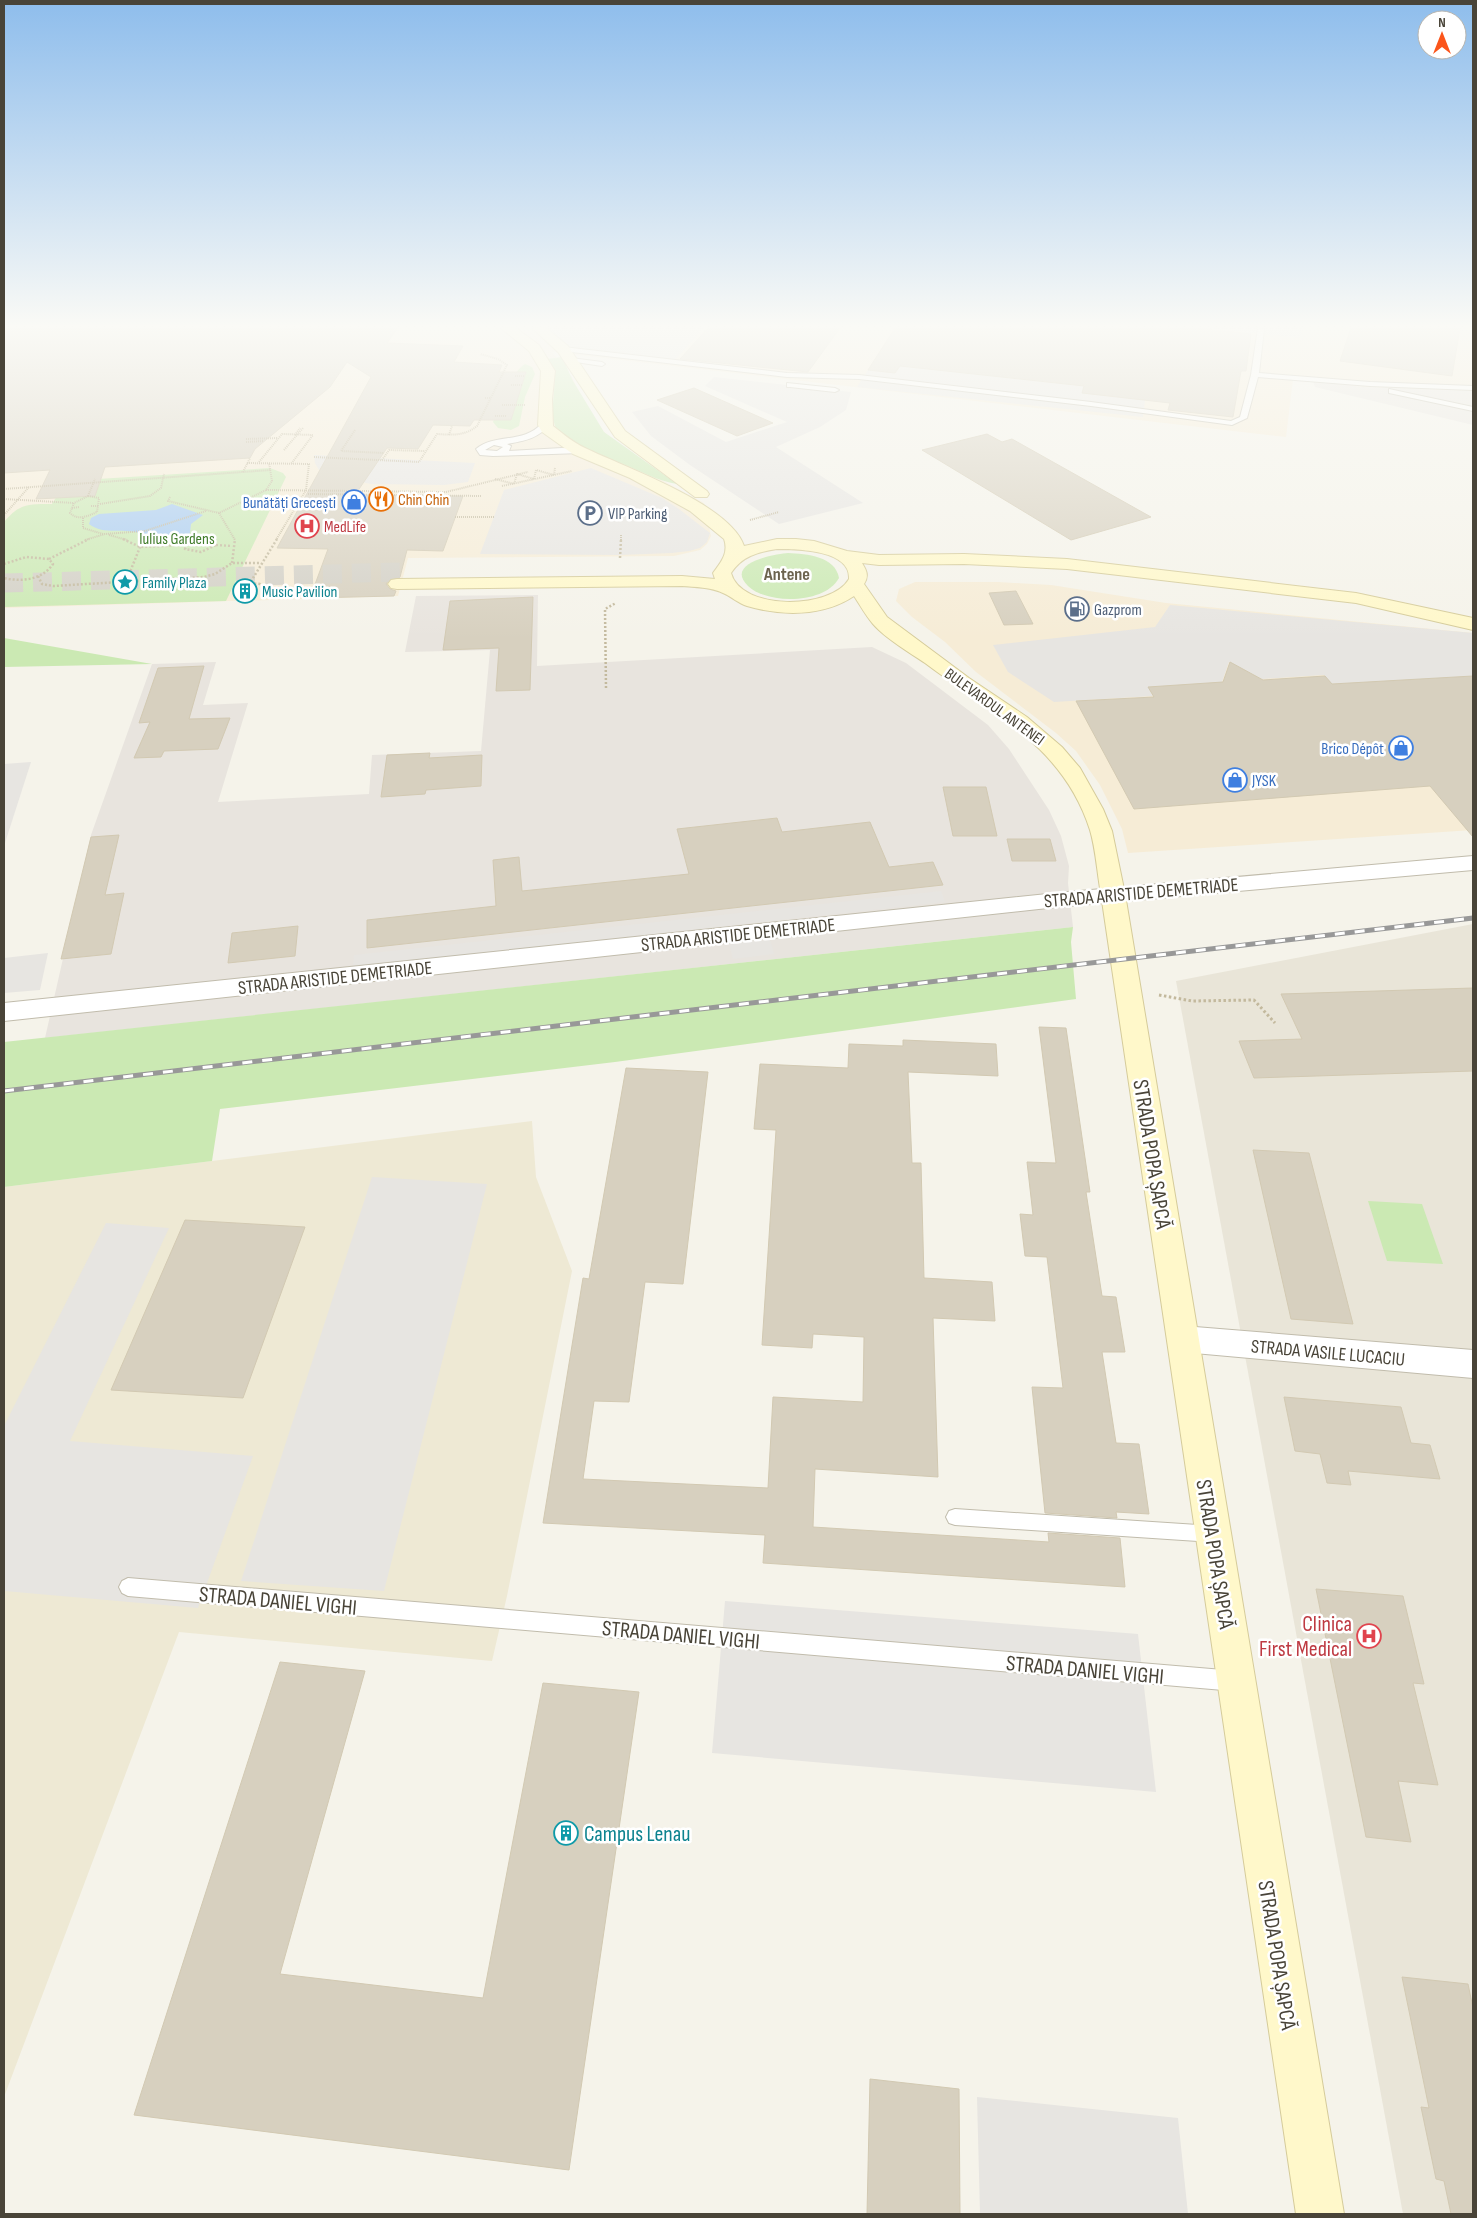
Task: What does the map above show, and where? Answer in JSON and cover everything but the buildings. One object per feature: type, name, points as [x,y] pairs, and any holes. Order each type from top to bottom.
[{"type":"main road","points":[[551,432],[578,451],[636,475],[696,508],[732,537],[735,546],[732,559],[722,573],[724,581],[729,588],[742,597],[761,604],[784,607],[808,607],[839,599],[850,592],[857,583],[886,575],[911,573],[1016,574],[1069,578],[1356,612],[1449,620]]},
{"type":"main road","points":[[618,432],[731,516]]},
{"type":"main road","points":[[752,526],[788,544]]},
{"type":"main road","points":[[729,588],[709,583],[682,581],[399,578],[703,565],[732,559],[757,548],[788,544],[818,547],[843,556],[879,560],[964,559],[1066,564],[1356,598],[1473,624]]},
{"type":"main road","name":"BULEVARDUL ANTENEI","points":[[843,556],[855,565],[859,576],[857,583],[880,621],[962,682],[1020,721],[1055,751],[1069,768],[1092,808],[1100,831],[1113,894]]},
{"type":"main road","name":"BULEVARDUL ANTENEI","points":[[808,607],[880,621]]},
{"type":"main road","name":"STRADA POPA ȘAPCĂ","points":[[1113,894],[1235,1682],[1320,2214]]},
{"type":"street","name":"STRADA ARISTIDE DEMETRIADE","points":[[4,1012],[1113,894],[1473,863]]},
{"type":"street","name":"STRADA VASILE LUCACIU","points":[[1183,1339],[1473,1364]]},
{"type":"lane","points":[[540,432],[534,436],[483,446],[480,450],[486,454],[562,450],[578,451]]},
{"type":"lane","points":[[496,443],[508,448],[498,454]]},
{"type":"lane","points":[[955,1517],[1213,1534]]},
{"type":"lane","name":"STRADA DANIEL VIGHI","points":[[128,1587],[1235,1682]]},
{"type":"path","points":[[284,450],[299,432]]},
{"type":"path","points":[[354,432],[342,451],[384,453]]},
{"type":"path","points":[[314,458],[418,462],[437,434],[449,435],[472,432]]},
{"type":"path","points":[[258,463],[282,434],[313,435],[291,464]]},
{"type":"path","points":[[264,442],[246,442],[278,438]]},
{"type":"path","points":[[382,460],[390,450],[425,451]]},
{"type":"path","points":[[243,472],[250,458]]},
{"type":"path","points":[[247,463],[309,464],[306,490],[250,583],[260,584],[264,587],[263,591],[313,590]]},
{"type":"path","points":[[266,490],[272,481],[269,463]]},
{"type":"path","points":[[554,475],[555,466]]},
{"type":"path","points":[[570,467],[574,470]]},
{"type":"path","points":[[564,468],[574,470]]},
{"type":"path","points":[[4,488],[94,480],[271,470]]},
{"type":"path","points":[[534,479],[536,470],[554,475]]},
{"type":"path","points":[[502,486],[574,470]]},
{"type":"path","points":[[514,484],[517,474],[534,479]]},
{"type":"path","points":[[92,506],[150,496],[161,488],[164,476]]},
{"type":"path","points":[[170,497],[168,501],[219,513],[266,490],[446,492],[495,479],[514,484]]},
{"type":"path","points":[[88,496],[94,480]]},
{"type":"path","points":[[4,515],[30,487]]},
{"type":"path","points":[[308,494],[482,496]]},
{"type":"path","points":[[4,499],[74,503],[88,496],[99,498],[97,512],[83,518],[72,516],[70,513],[74,503]]},
{"type":"path","points":[[72,508],[79,507]]},
{"type":"path","points":[[4,564],[27,556],[49,559],[82,542],[104,534],[130,534],[206,511]]},
{"type":"path","points":[[752,526],[780,512]]},
{"type":"path","points":[[219,513],[235,539],[232,546],[232,563]]},
{"type":"path","points":[[455,517],[494,517]]},
{"type":"path","points":[[83,518],[84,528],[131,540],[140,547],[185,545],[191,541],[205,538],[213,540],[216,545]]},
{"type":"path","points":[[620,558],[621,535]]},
{"type":"path","points":[[185,545],[185,549],[196,552],[210,550],[216,545],[232,546]]},
{"type":"path","points":[[126,582],[140,547]]},
{"type":"path","points":[[4,578],[20,580],[38,576],[52,567],[52,561],[49,559]]},
{"type":"path","points":[[38,576],[42,584],[48,586],[126,582],[204,577],[215,574],[232,563],[261,563]]},
{"type":"path","points":[[606,688],[605,609],[620,601]]},
{"type":"path","points":[[1160,996],[1192,1001],[1254,1000],[1275,1023]]},
{"type":"shaded area","points":[[4,432],[604,432],[636,466],[704,503],[711,536],[707,544],[700,550],[674,556],[408,558],[398,596],[4,608]]},
{"type":"shaded area","points":[[647,432],[706,432],[726,442],[758,432],[810,432],[776,447],[863,503],[779,524],[690,465]]},
{"type":"shaded area","points":[[1239,432],[1287,432],[1286,437]]},
{"type":"shaded area","points":[[314,455],[475,463],[468,482],[444,485],[371,484],[330,476],[319,470],[315,463]]},
{"type":"shaded area","name":"VIP Parking","points":[[591,468],[662,498],[710,533],[707,542],[700,548],[672,553],[620,555],[480,554],[504,490]]},
{"type":"shaded area","points":[[915,582],[998,582],[1051,585],[1166,603],[1473,633],[1473,830],[1128,853],[1122,829],[1100,785],[1076,751],[1056,733],[976,672],[945,642],[912,617],[896,601],[899,589]]},
{"type":"shaded area","points":[[538,595],[537,666],[872,647],[906,663],[988,725],[1009,749],[1049,810],[1061,836],[1069,866],[1068,883],[1073,927],[45,1038],[91,835],[152,664],[216,662],[203,705],[248,703],[218,802],[369,794],[372,755],[481,751],[490,650],[405,652],[416,596]]},
{"type":"shaded area","points":[[1170,605],[1473,633],[1473,676],[1331,684],[1324,675],[1262,679],[1229,662],[1222,682],[1148,687],[1153,696],[1054,702],[1008,672],[993,645],[1155,627]]},
{"type":"shaded area","points":[[31,762],[4,846],[4,764]]},
{"type":"shaded area","points":[[941,891],[945,902],[353,967],[354,955]]},
{"type":"shaded area","points":[[1473,924],[1473,2214],[1403,2214],[1176,981]]},
{"type":"shaded area","points":[[770,940],[774,954],[733,959],[729,944]]},
{"type":"shaded area","points":[[48,953],[40,990],[4,993],[4,958]]},
{"type":"shaded area","points":[[532,1121],[536,1177],[572,1271],[507,1596],[492,1661],[179,1632],[4,2097],[4,1187]]},
{"type":"shaded area","points":[[372,1177],[487,1184],[384,1591],[241,1581]]},
{"type":"shaded area","points":[[106,1223],[169,1228],[70,1441],[253,1456],[198,1608],[4,1591],[4,1426]]},
{"type":"shaded area","points":[[725,1601],[1138,1634],[1156,1792],[712,1753]]},
{"type":"shaded area","points":[[977,2097],[1178,2118],[1188,2214],[980,2214]]},
{"type":"green space","points":[[558,432],[604,432],[677,484],[656,478],[586,450]]},
{"type":"green space","name":"Iulius Gardens","points":[[270,468],[283,473],[286,477],[226,601],[4,607],[4,522],[15,511],[25,506],[52,504],[66,481]]},
{"type":"green space","points":[[788,553],[803,554],[826,561],[832,565],[839,578],[832,587],[822,593],[796,599],[782,599],[757,592],[748,586],[742,578],[742,571],[754,561]]},
{"type":"green space","points":[[4,638],[152,664],[4,667]]},
{"type":"green space","points":[[1073,927],[1071,942],[1076,999],[615,1062],[220,1109],[212,1161],[4,1187],[4,1042]]},
{"type":"green space","points":[[1368,1201],[1422,1204],[1443,1264],[1387,1261]]},
{"type":"water","points":[[172,504],[203,515],[191,524],[190,533],[169,543],[157,545],[145,543],[142,539],[142,534],[129,531],[101,530],[89,524],[91,518],[99,514],[156,510]]},
{"type":"tunnel","points":[[4,583],[401,572]]},
{"type":"railway","points":[[4,1091],[1473,918]]},
{"type":"place","name":"Chin Chin","points":[[381,499]]},
{"type":"place","name":"Bunătăți Grecești","points":[[354,502]]},
{"type":"place","name":"VIP Parking","points":[[590,513]]},
{"type":"place","name":"MedLife","points":[[307,526]]},
{"type":"place","name":"Family Plaza","points":[[125,582]]},
{"type":"place","name":"Music Pavilion","points":[[245,591]]},
{"type":"place","name":"Gazprom","points":[[1077,609]]},
{"type":"place","name":"Brico Dépôt","points":[[1401,748]]},
{"type":"place","name":"JYSK","points":[[1235,780]]},
{"type":"place","name":"Clinica First Medical","points":[[1369,1636]]},
{"type":"place","name":"Campus Lenau","points":[[566,1833]]},
{"type":"district","name":"Antene","points":[[787,574]]}]
